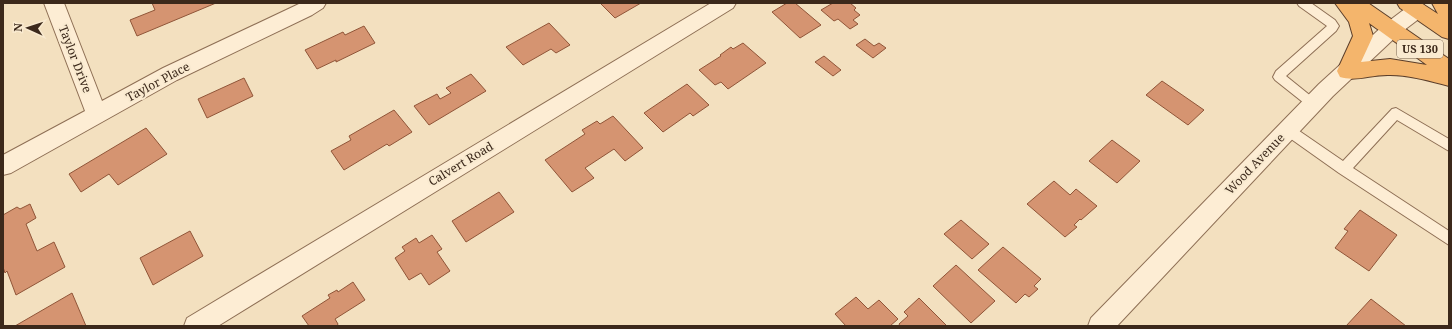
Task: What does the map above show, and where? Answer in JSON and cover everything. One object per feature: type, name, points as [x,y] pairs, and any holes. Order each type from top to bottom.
[{"type":"highway","points":[[1344,3],[1358,20],[1363,36],[1347,71],[1390,67],[1419,70],[1449,78]]},
{"type":"highway","name":"US 130","points":[[1354,3],[1449,70]]},
{"type":"highway","points":[[1442,3],[1449,18]]},
{"type":"highway","name":"US 130","points":[[1412,6],[1449,32]]},
{"type":"street","name":"Taylor Drive","points":[[54,3],[97,115]]},
{"type":"street","name":"Taylor Place","points":[[3,166],[170,74],[305,10],[316,3]]},
{"type":"street","name":"Calvert Road","points":[[196,326],[726,3]]},
{"type":"street","name":"Wood Avenue","points":[[1100,326],[1313,104],[1392,29],[1412,6]]},
{"type":"lane","points":[[1303,3],[1333,26],[1280,74],[1279,77],[1313,104]]},
{"type":"lane","points":[[1344,169],[1396,113],[1449,146]]},
{"type":"lane","points":[[1288,130],[1449,239]]},
{"type":"building","points":[[152,3],[216,3],[137,36],[130,20],[155,10]]},
{"type":"building","points":[[600,3],[641,3],[615,18]]},
{"type":"building","points":[[787,3],[795,3],[821,25],[800,38],[772,12]]},
{"type":"building","points":[[833,3],[850,3],[856,8],[854,10],[860,15],[853,20],[858,24],[850,29],[838,19],[834,21],[821,10]]},
{"type":"building","points":[[549,23],[570,45],[556,53],[551,49],[523,65],[506,47]]},
{"type":"building","points":[[364,26],[375,43],[336,62],[336,60],[317,69],[305,50],[343,32],[345,35]]},
{"type":"building","points":[[865,39],[874,46],[879,43],[886,48],[873,58],[856,45]]},
{"type":"building","points":[[743,43],[766,63],[728,89],[721,82],[715,85],[699,70],[721,56],[720,55],[731,47],[733,49]]},
{"type":"building","points":[[824,56],[841,70],[833,76],[815,62]]},
{"type":"building","points":[[471,74],[486,91],[429,125],[414,106],[437,94],[440,99],[451,93],[446,88]]},
{"type":"building","points":[[244,78],[253,96],[207,118],[198,99]]},
{"type":"building","points":[[1162,81],[1204,110],[1188,125],[1146,95]]},
{"type":"building","points":[[687,84],[709,105],[693,116],[690,113],[663,132],[644,113]]},
{"type":"building","points":[[394,110],[412,132],[389,146],[387,144],[344,170],[331,151],[351,140],[349,136]]},
{"type":"building","points":[[613,116],[643,148],[625,161],[614,149],[585,168],[594,178],[572,192],[545,160],[585,134],[582,130],[597,121],[600,124]]},
{"type":"building","points":[[146,128],[167,154],[118,185],[109,174],[81,192],[69,174]]},
{"type":"building","points":[[1112,140],[1140,161],[1117,183],[1089,161]]},
{"type":"building","points":[[1054,181],[1070,195],[1076,189],[1097,206],[1081,220],[1080,219],[1074,225],[1077,227],[1065,237],[1027,204]]},
{"type":"building","points":[[499,192],[514,212],[466,242],[452,221]]},
{"type":"building","points":[[30,204],[36,218],[26,224],[37,251],[54,242],[65,267],[16,295],[7,271],[5,273],[3,267],[3,215],[17,207],[20,209]]},
{"type":"building","points":[[1360,210],[1397,235],[1369,271],[1335,248],[1348,231],[1344,229]]},
{"type":"building","points":[[961,220],[989,244],[972,259],[944,234]]},
{"type":"building","points":[[190,231],[203,256],[153,285],[140,258]]},
{"type":"building","points":[[432,235],[442,249],[437,252],[450,271],[429,285],[421,273],[409,280],[395,258],[405,251],[402,247],[416,238],[419,243]]},
{"type":"building","points":[[1003,247],[1041,279],[1034,286],[1038,289],[1029,297],[1025,294],[1016,303],[978,270]]},
{"type":"building","points":[[956,265],[995,301],[971,323],[933,286]]},
{"type":"building","points":[[353,282],[365,300],[335,319],[338,324],[337,326],[309,326],[302,316],[330,298],[328,295],[337,290],[338,292]]},
{"type":"building","points":[[72,293],[86,326],[15,326]]},
{"type":"building","points":[[856,297],[868,309],[879,300],[898,319],[890,326],[846,326],[835,314]]},
{"type":"building","points":[[919,298],[947,326],[900,326],[899,324],[908,316],[904,312]]},
{"type":"building","points":[[1371,299],[1406,326],[1346,326]]}]
